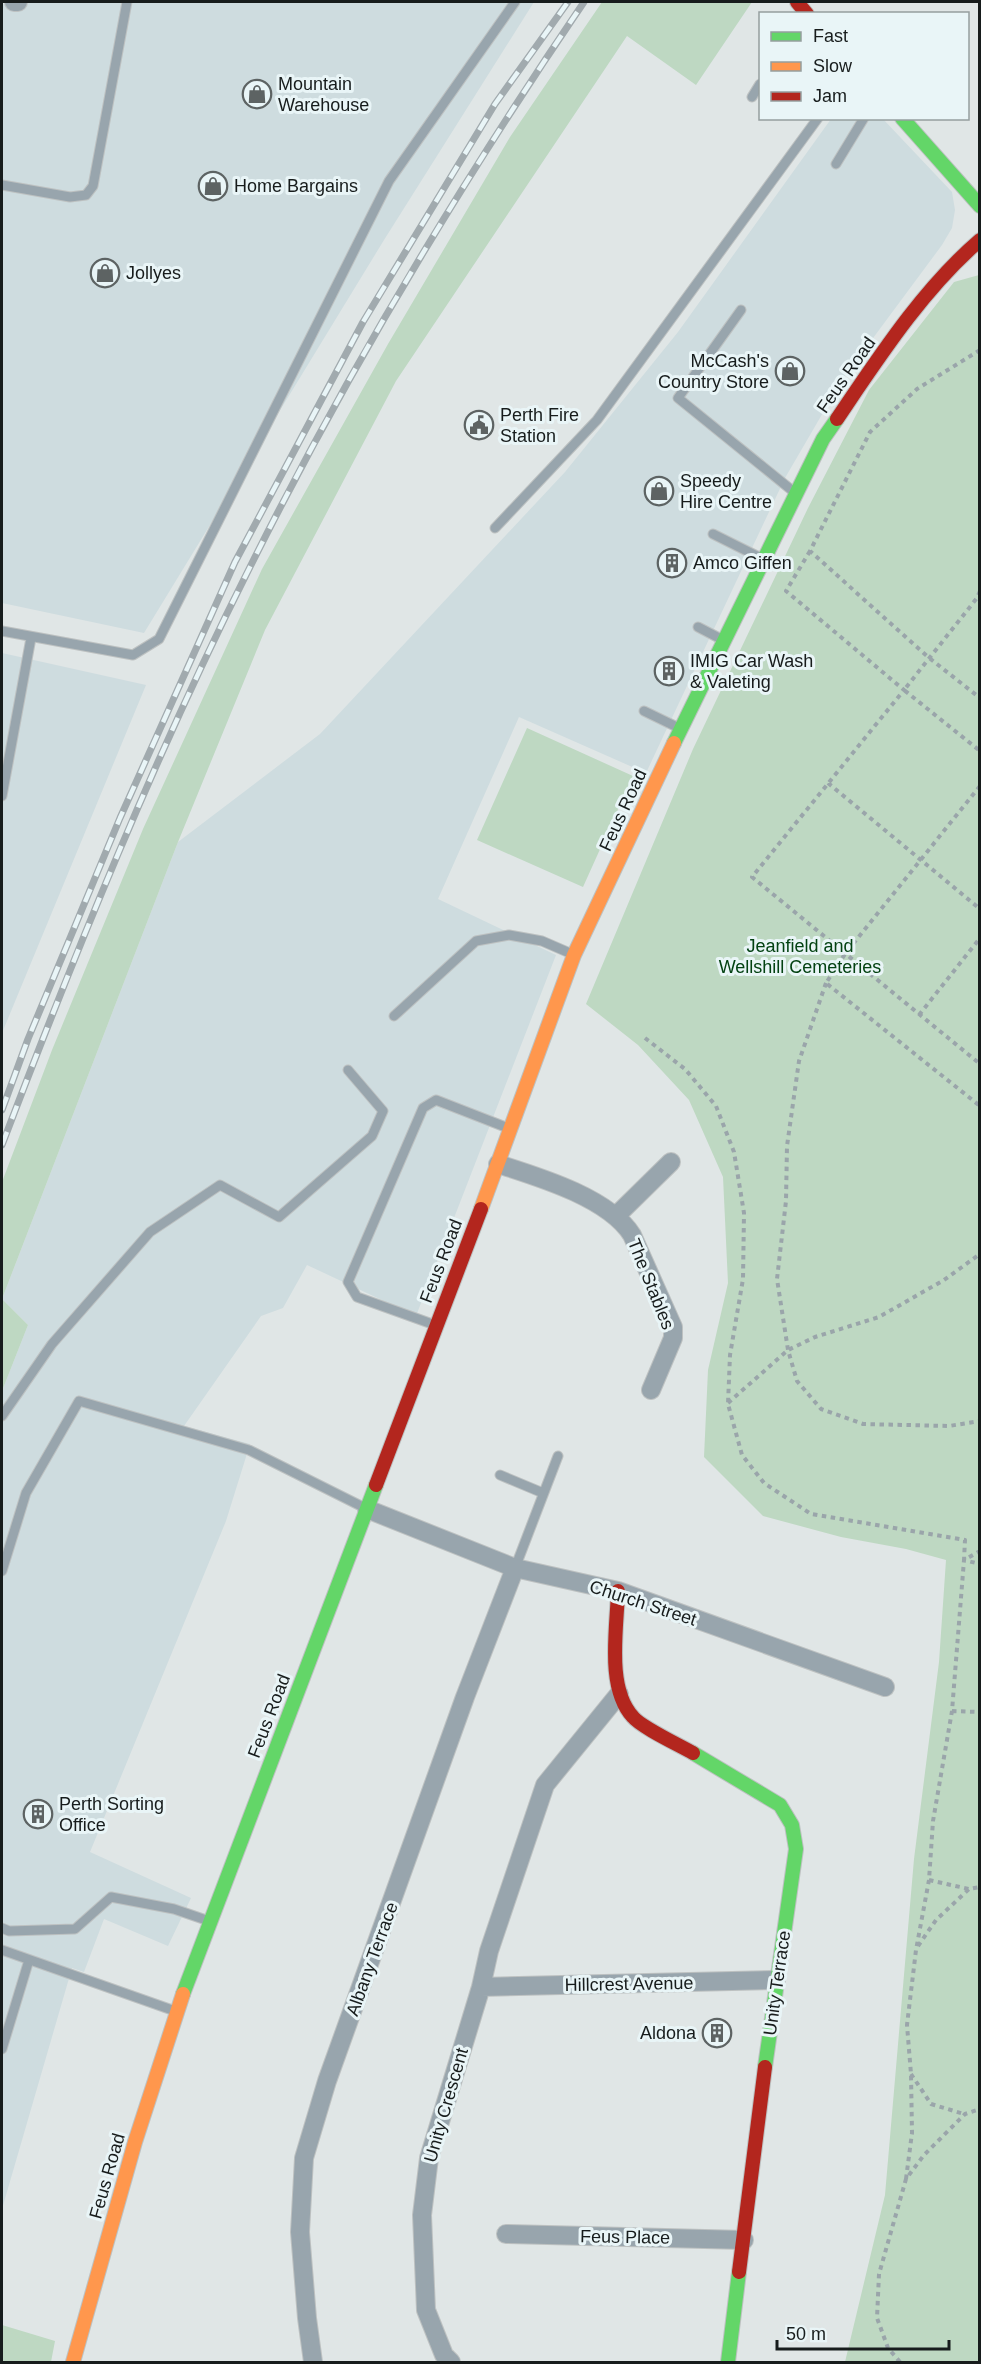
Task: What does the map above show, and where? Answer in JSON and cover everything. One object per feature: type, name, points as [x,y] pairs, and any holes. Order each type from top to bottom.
[{"type":"street","points":[[904,120],[980,206]]},
{"type":"street","name":"Feus Road","points":[[73,2362],[135,2142],[177,2011],[498,1164],[574,955],[723,640],[823,439],[874,365],[958,260],[980,240]]},
{"type":"street","points":[[615,1216],[671,1162]]},
{"type":"street","name":"The Stables","points":[[498,1164],[596,1202],[625,1224],[673,1327],[673,1338],[651,1390]]},
{"type":"street","name":"Church Street","points":[[367,1509],[515,1568],[618,1591],[885,1687]]},
{"type":"street","name":"Albany Terrace","points":[[313,2362],[300,2232],[304,2158],[327,2081],[461,1707],[515,1568]]},
{"type":"street","name":"Unity Terrace","points":[[618,1591],[615,1670],[619,1694],[633,1718],[780,1805],[792,1825],[796,1849],[776,1980],[728,2362]]},
{"type":"street","points":[[481,1987],[489,1951],[544,1785],[619,1694]]},
{"type":"street","name":"Hillcrest Avenue","points":[[481,1987],[776,1980]]},
{"type":"street","name":"Unity Crescent","points":[[451,2362],[444,2355],[426,2310],[422,2215],[429,2158],[481,1987]]},
{"type":"street","name":"Feus Place","points":[[506,2234],[744,2240]]},
{"type":"lane","points":[[2,185],[70,197],[86,195],[93,186],[127,2]]},
{"type":"lane","points":[[2,631],[133,655],[159,639],[389,181],[515,2]]},
{"type":"lane","points":[[752,97],[759,86]]},
{"type":"lane","points":[[495,528],[610,404],[817,120]]},
{"type":"lane","points":[[836,164],[863,120]]},
{"type":"lane","points":[[741,310],[678,398],[796,493]]},
{"type":"lane","points":[[713,534],[763,559]]},
{"type":"lane","points":[[698,627],[723,640]]},
{"type":"lane","points":[[2,796],[31,638]]},
{"type":"lane","points":[[644,711],[681,729]]},
{"type":"lane","points":[[394,1016],[476,941],[509,935],[542,941],[574,955]]},
{"type":"lane","points":[[2,1416],[52,1344],[150,1232],[220,1185],[279,1217],[372,1136],[383,1112],[348,1070]]},
{"type":"lane","points":[[435,1326],[357,1298],[348,1282],[423,1108],[436,1100],[511,1129]]},
{"type":"lane","points":[[2,1571],[26,1493],[79,1401],[249,1450],[367,1509]]},
{"type":"lane","points":[[515,1568],[558,1456]]},
{"type":"lane","points":[[500,1475],[543,1493]]},
{"type":"lane","points":[[2,1929],[9,1931],[75,1929],[111,1897],[174,1909],[211,1922]]},
{"type":"lane","points":[[2,1950],[177,2011]]},
{"type":"lane","points":[[2,2049],[29,1960]]},
{"type":"path","points":[[980,350],[917,389],[870,432],[810,551],[786,591],[980,751]]},
{"type":"path","points":[[810,551],[928,657],[980,698]]},
{"type":"path","points":[[980,591],[977,598],[904,690],[752,877],[980,1064]]},
{"type":"path","points":[[828,783],[980,909]]},
{"type":"path","points":[[980,786],[845,954],[826,983],[799,1061],[787,1146],[786,1201],[777,1279],[788,1350],[797,1381],[821,1409],[862,1424],[949,1426],[980,1421]]},
{"type":"path","points":[[919,1015],[980,938]]},
{"type":"path","points":[[826,983],[980,1106]]},
{"type":"path","points":[[645,1038],[685,1069],[716,1106],[734,1152],[744,1213],[743,1279],[730,1355],[728,1404],[742,1455],[764,1483],[811,1514],[965,1540],[952,1711],[933,1821],[928,1880],[916,1950],[907,2025],[912,2133],[906,2179],[879,2274],[877,2318],[888,2348],[900,2362]]},
{"type":"path","points":[[728,1404],[788,1350],[815,1338],[879,1317],[944,1280],[980,1254]]},
{"type":"path","points":[[964,1560],[980,1551]]},
{"type":"path","points":[[964,1560],[980,1564]]},
{"type":"path","points":[[952,1711],[980,1712]]},
{"type":"path","points":[[928,1880],[969,1889],[980,1887]]},
{"type":"path","points":[[916,1950],[936,1920],[969,1889]]},
{"type":"path","points":[[911,2074],[931,2104],[965,2114]]},
{"type":"path","points":[[906,2179],[924,2155],[965,2114],[980,2109]]},
{"type":"shaded area","points":[[18,2],[534,2],[384,240],[144,633],[2,603],[2,4]]},
{"type":"shaded area","points":[[830,120],[884,120],[952,192],[955,210],[952,228],[942,245],[842,380],[785,478],[646,773],[519,717],[438,899],[556,955],[416,1316],[307,1265],[283,1308],[261,1316],[184,1426],[250,1444],[226,1521],[90,1852],[191,1898],[168,1946],[104,1919],[84,1972],[72,1968],[2,2209],[2,1391],[28,1325],[2,1299],[178,842],[320,734],[565,472],[678,332]]},
{"type":"shaded area","points":[[2,653],[146,685],[2,1033]]},
{"type":"green space","points":[[602,2],[752,2],[696,85],[627,36],[396,381],[265,630],[178,842],[2,1299],[2,1182],[52,1050],[143,829],[262,569],[388,344],[510,137]]},
{"type":"green space","name":"Jeanfield and Wellshill Cemeteries","points":[[979,275],[979,2362],[845,2362],[885,2195],[914,1859],[939,1662],[946,1560],[906,1549],[841,1537],[763,1516],[704,1457],[708,1370],[728,1283],[723,1177],[689,1100],[638,1045],[586,1004],[693,749],[808,508],[869,390],[954,282]]},
{"type":"green space","points":[[527,728],[633,776],[583,887],[477,840]]},
{"type":"green space","points":[[2,1299],[28,1325],[2,1391]]},
{"type":"green space","points":[[2,2325],[55,2341],[51,2362],[2,2362]]},
{"type":"railway","points":[[2,1110],[28,1039],[120,818],[235,562],[363,322],[495,104],[568,2]]},
{"type":"railway","points":[[2,1145],[59,999],[149,782],[214,639],[286,496],[407,280],[494,139],[584,2]]},
{"type":"traffic: fast","points":[[904,120],[980,206]]},
{"type":"traffic: fast","points":[[674,743],[823,439],[837,419]]},
{"type":"traffic: fast","points":[[183,1994],[376,1485]]},
{"type":"traffic: fast","points":[[693,1753],[780,1805],[792,1825],[796,1849],[765,2067]]},
{"type":"traffic: fast","points":[[728,2362],[739,2272]]},
{"type":"traffic: slow","points":[[481,1209],[574,955],[674,743]]},
{"type":"traffic: slow","points":[[73,2362],[135,2142],[183,1994]]},
{"type":"traffic: jam","points":[[797,2],[805,12]]},
{"type":"traffic: jam","points":[[837,419],[921,302],[959,259],[980,240]]},
{"type":"traffic: jam","points":[[376,1485],[481,1209]]},
{"type":"traffic: jam","points":[[618,1591],[615,1639],[616,1674],[625,1705],[633,1717],[644,1726],[693,1753]]},
{"type":"traffic: jam","points":[[739,2272],[765,2067]]},
{"type":"place","name":"Mountain Warehouse","points":[[257,94]]},
{"type":"place","name":"Home Bargains","points":[[213,186]]},
{"type":"place","name":"Jollyes","points":[[105,273]]},
{"type":"place","name":"McCash's Country Store","points":[[790,371]]},
{"type":"place","name":"Perth Fire Station","points":[[479,425]]},
{"type":"place","name":"Speedy Hire Centre","points":[[659,491]]},
{"type":"place","name":"Amco Giffen","points":[[672,563]]},
{"type":"place","name":"IMIG Car Wash & Valeting","points":[[669,671]]},
{"type":"place","name":"Perth Sorting Office","points":[[38,1814]]},
{"type":"place","name":"Aldona","points":[[717,2033]]}]
